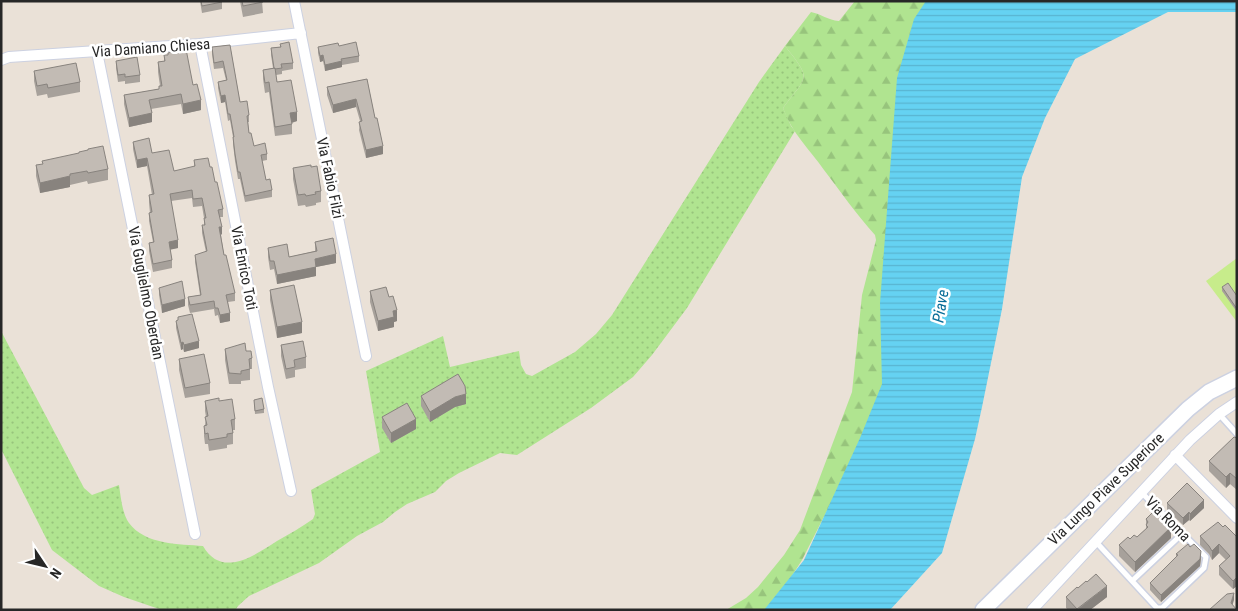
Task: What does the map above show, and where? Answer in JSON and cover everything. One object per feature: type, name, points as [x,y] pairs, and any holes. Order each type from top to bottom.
[{"type":"main road","name":"Via Lungo Piave Superiore","points":[[983,610],[1188,409],[1209,392],[1237,378]]},
{"type":"street","name":"Via Fabio Filzi","points":[[294,1],[366,356]]},
{"type":"street","name":"Via Damiano Chiesa","points":[[1,60],[9,57],[200,44],[301,34]]},
{"type":"street","name":"Via Enrico Toti","points":[[200,44],[266,378],[291,491]]},
{"type":"street","name":"Via Guglielmo Oberdan","points":[[97,52],[194,534]]},
{"type":"street","name":"Via Roma","points":[[1038,608],[1141,492],[1202,428],[1237,402]]},
{"type":"street","points":[[1175,456],[1237,518]]},
{"type":"lane","points":[[1219,414],[1237,434]]},
{"type":"lane","name":"Via Roma","points":[[1096,542],[1157,608],[1162,608],[1204,568],[1206,558],[1141,492]]},
{"type":"lane","points":[[1132,581],[1182,534]]},
{"type":"green space","points":[[855,1],[938,1],[900,357],[835,495],[802,560],[783,590],[767,610],[726,610],[746,598],[758,587],[784,555],[800,530],[852,392],[862,295],[876,240],[875,235],[801,140],[786,117],[783,108],[804,78],[800,66],[785,46],[811,12],[839,21]]},
{"type":"green space","points":[[785,46],[800,66],[804,78],[783,108],[795,131],[687,308],[633,377],[591,408],[517,455],[500,453],[459,473],[446,481],[435,492],[407,504],[383,522],[357,536],[319,563],[249,596],[236,609],[162,610],[99,586],[52,550],[1,449],[1,331],[84,488],[92,495],[119,485],[125,515],[129,523],[144,536],[174,544],[203,546],[211,556],[219,561],[229,563],[239,561],[259,552],[313,519],[315,514],[311,490],[380,452],[366,371],[443,336],[450,367],[519,351],[521,365],[526,374],[532,376],[575,352],[596,334],[612,315],[759,82]]},
{"type":"green space","points":[[1237,258],[1237,322],[1206,281]]},
{"type":"water","name":"Piave","points":[[926,1],[1237,1],[1237,12],[1168,12],[1075,59],[1045,118],[1022,177],[1002,309],[982,407],[975,439],[942,553],[890,610],[764,610],[804,560],[860,438],[882,384],[880,303],[897,78],[914,19]]},
{"type":"building","points":[[201,1],[222,1],[222,2],[202,6]]},
{"type":"building","points":[[242,1],[262,1],[263,2],[243,6]]},
{"type":"building","points":[[289,42],[293,63],[281,64],[282,68],[275,69],[271,48],[281,47],[280,44]]},
{"type":"building","points":[[356,42],[359,56],[341,59],[342,61],[325,65],[323,55],[320,56],[318,47],[338,43],[339,46]]},
{"type":"building","points":[[230,45],[240,102],[247,101],[249,133],[251,133],[254,146],[265,143],[267,154],[261,155],[266,180],[270,179],[272,190],[245,196],[240,172],[238,172],[230,114],[228,114],[225,95],[221,96],[218,82],[227,80],[223,61],[214,63],[212,47]]},
{"type":"building","points":[[186,49],[193,85],[197,84],[201,100],[183,104],[181,94],[149,100],[152,113],[129,118],[124,95],[159,89],[159,86],[162,86],[158,62],[165,61],[164,55],[168,55],[168,53]]},
{"type":"building","points":[[137,57],[140,75],[125,77],[125,74],[118,75],[116,61]]},
{"type":"building","points":[[76,63],[80,82],[48,88],[47,84],[37,86],[34,71]]},
{"type":"building","points":[[275,68],[277,82],[291,80],[297,112],[290,113],[292,124],[275,127],[269,82],[265,83],[263,70]]},
{"type":"building","points":[[367,79],[383,146],[366,150],[359,122],[362,121],[356,99],[333,105],[327,87]]},
{"type":"building","points":[[149,138],[152,153],[169,150],[174,171],[195,166],[194,160],[208,158],[215,182],[217,182],[223,209],[218,210],[222,227],[219,227],[224,255],[226,255],[235,293],[226,295],[230,313],[220,315],[218,308],[215,308],[214,301],[190,305],[188,297],[201,295],[195,255],[207,251],[202,225],[205,225],[204,218],[206,218],[202,198],[193,199],[192,190],[170,194],[178,240],[169,242],[172,260],[153,264],[149,243],[154,242],[149,213],[152,212],[149,195],[154,194],[147,158],[137,160],[133,142]]},
{"type":"building","points":[[103,146],[108,169],[70,174],[70,176],[40,183],[36,165],[43,164],[42,161]]},
{"type":"building","points":[[311,165],[311,167],[317,166],[321,191],[306,196],[305,194],[298,195],[293,168]]},
{"type":"building","points":[[333,238],[336,254],[315,259],[316,267],[277,275],[274,261],[270,261],[268,248],[287,244],[289,257],[317,251],[315,242]]},
{"type":"building","points":[[182,281],[185,299],[162,305],[159,288]]},
{"type":"building","points":[[1228,283],[1237,296],[1237,309],[1222,287]]},
{"type":"building","points":[[294,285],[302,322],[277,327],[270,290]]},
{"type":"building","points":[[386,287],[389,297],[393,296],[397,310],[393,311],[394,317],[378,321],[370,291]]},
{"type":"building","points":[[192,314],[199,341],[184,345],[183,342],[181,343],[176,321],[178,317]]},
{"type":"building","points":[[303,341],[306,357],[294,360],[295,367],[286,369],[281,345]]},
{"type":"building","points":[[245,343],[246,351],[251,351],[252,358],[249,359],[250,369],[241,371],[241,374],[229,373],[225,349]]},
{"type":"building","points":[[204,354],[210,383],[185,388],[179,359]]},
{"type":"building","points":[[458,374],[465,386],[466,394],[455,397],[430,412],[421,396]]},
{"type":"building","points":[[219,398],[219,401],[232,399],[235,419],[231,420],[233,433],[227,434],[227,437],[209,440],[208,433],[205,434],[204,426],[207,425],[205,417],[208,416],[205,401]]},
{"type":"building","points":[[262,398],[264,409],[255,411],[254,400]]},
{"type":"building","points":[[407,403],[416,419],[391,433],[382,417]]},
{"type":"building","points":[[1234,437],[1237,438],[1237,479],[1230,473],[1226,477],[1209,461]]},
{"type":"building","points":[[1187,483],[1204,500],[1190,514],[1189,512],[1183,518],[1167,503]]},
{"type":"building","points":[[1155,510],[1171,527],[1135,562],[1119,545],[1128,537],[1130,539],[1134,535],[1137,537],[1148,527],[1146,519]]},
{"type":"building","points":[[1218,522],[1223,527],[1225,525],[1237,537],[1237,577],[1233,581],[1219,566],[1230,556],[1219,544],[1212,551],[1200,536]]},
{"type":"building","points":[[1188,544],[1190,547],[1194,544],[1201,551],[1200,559],[1161,595],[1150,583],[1178,555],[1176,554]]},
{"type":"building","points":[[1096,574],[1107,586],[1077,609],[1066,597]]},
{"type":"building","points":[[1234,593],[1231,603],[1237,610],[1209,610],[1227,594]]}]
